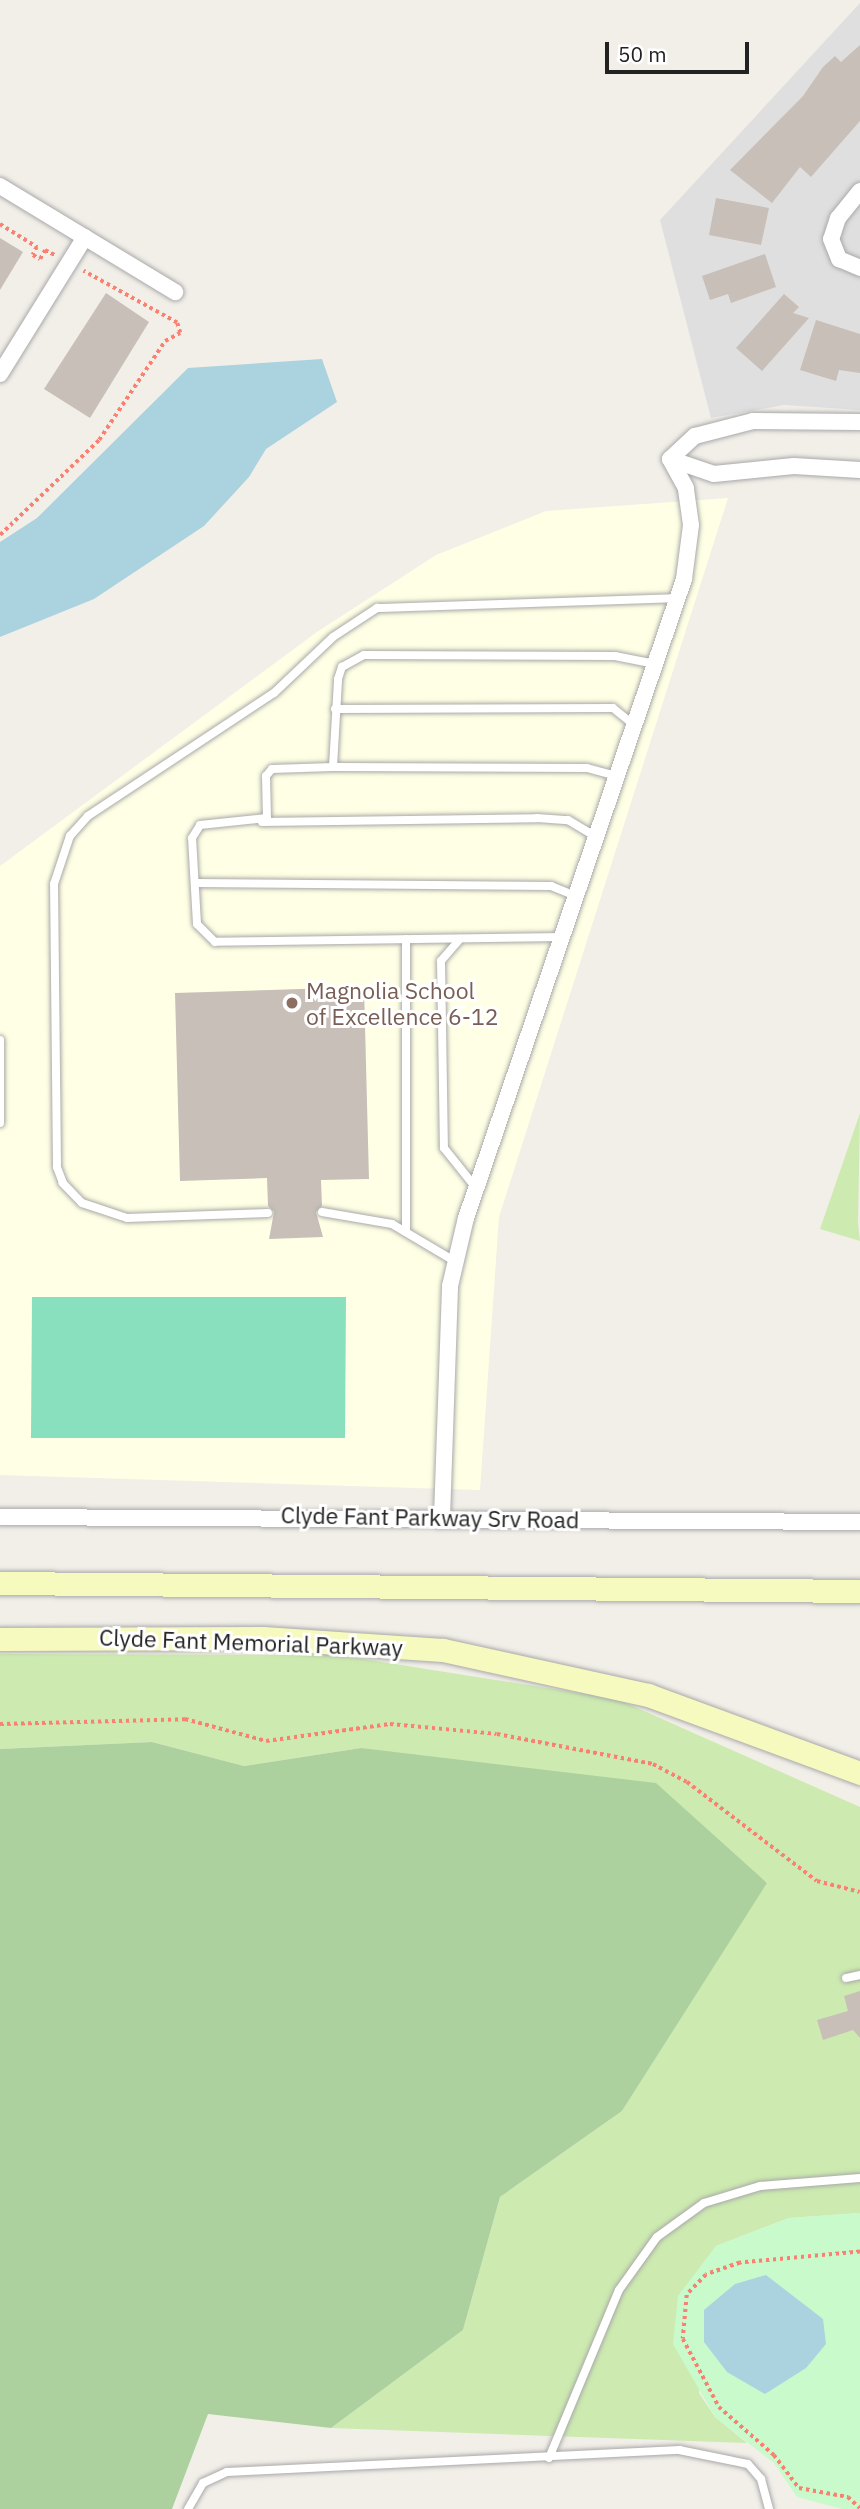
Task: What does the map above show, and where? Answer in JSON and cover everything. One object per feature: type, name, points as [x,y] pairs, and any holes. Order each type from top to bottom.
[{"type":"main road","points":[[0,1583],[860,1591]]},
{"type":"main road","name":"Clyde Fant Memorial Parkway","points":[[0,1639],[362,1642],[537,1667],[699,1712],[860,1773]]},
{"type":"main road","points":[[699,1712],[860,1789]]},
{"type":"street","points":[[0,186],[175,292]]},
{"type":"street","points":[[860,191],[838,218],[831,251],[860,268]]},
{"type":"street","points":[[0,374],[85,237]]},
{"type":"street","points":[[670,459],[695,436],[752,421],[860,422]]},
{"type":"street","points":[[670,459],[714,474],[794,466],[860,470]]},
{"type":"street","points":[[442,1517],[456,1262],[476,1188],[677,598],[691,524],[687,488],[670,459]]},
{"type":"street","name":"Clyde Fant Parkway Srv Road","points":[[0,1517],[442,1517],[860,1522]]},
{"type":"lane","points":[[268,1213],[127,1218],[82,1203],[63,1183],[57,1167],[54,884],[70,836],[88,816],[274,693],[333,636],[377,608],[677,598]]},
{"type":"lane","points":[[333,767],[335,709],[342,667],[364,655],[615,656],[655,664]]},
{"type":"lane","points":[[335,709],[613,708],[634,724]]},
{"type":"lane","points":[[262,822],[267,818],[266,776],[272,769],[587,768],[617,776]]},
{"type":"lane","points":[[562,937],[215,942],[197,924],[195,829],[262,822],[537,818],[568,820],[596,837]]},
{"type":"lane","points":[[195,883],[551,886],[576,895]]},
{"type":"lane","points":[[406,939],[406,1232]]},
{"type":"lane","points":[[460,939],[441,961],[444,1148],[476,1188]]},
{"type":"lane","points":[[0,1041],[0,1123]]},
{"type":"lane","points":[[322,1212],[406,1232],[456,1262]]},
{"type":"lane","points":[[846,1978],[860,1975]]},
{"type":"lane","points":[[549,2458],[620,2290],[657,2237],[704,2203],[760,2186],[860,2178]]},
{"type":"lane","points":[[188,2509],[203,2483],[227,2472],[679,2451],[729,2456],[761,2479],[769,2509]]},
{"type":"path","points":[[0,224],[37,247],[33,255],[40,259],[45,250],[177,323],[180,333],[165,341],[99,440],[0,535]]},
{"type":"path","points":[[0,1724],[185,1719],[266,1741],[390,1724],[497,1734],[653,1764],[687,1782],[817,1881],[860,1892]]},
{"type":"path","points":[[860,2252],[740,2263],[706,2274],[687,2295],[683,2339],[719,2407],[774,2455],[799,2488],[848,2497],[860,2508]]},
{"type":"shaded area","points":[[860,3],[860,410],[784,405],[711,418],[660,220]]},
{"type":"shaded area","name":"Magnolia School of Excellence 6-12","points":[[728,498],[499,1217],[480,1490],[0,1475],[0,866],[317,632],[436,555],[546,511]]},
{"type":"green space","points":[[860,1113],[858,1223],[860,1241],[820,1229]]},
{"type":"green space","points":[[32,1297],[346,1297],[345,1438],[31,1438]]},
{"type":"green space","points":[[0,1654],[338,1655],[617,1699],[860,1807],[860,2213],[789,2218],[716,2246],[699,2393],[715,2417],[747,2443],[331,2428],[463,2330],[500,2197],[622,2111],[767,1882],[361,1748],[244,1766],[152,1742],[0,1749]]},
{"type":"green space","points":[[152,1742],[244,1766],[361,1748],[656,1783],[767,1883],[622,2111],[500,2197],[463,2330],[331,2428],[208,2414],[172,2509],[0,2509],[0,1749]]},
{"type":"green space","points":[[860,2213],[860,2509],[842,2509],[797,2497],[774,2463],[715,2417],[673,2344],[678,2296],[716,2246],[789,2218]]},
{"type":"water","points":[[322,359],[337,402],[266,449],[249,477],[204,526],[94,599],[0,637],[0,542],[37,518],[188,368]]},
{"type":"water","points":[[766,2275],[823,2319],[826,2344],[806,2368],[765,2394],[727,2372],[704,2342],[704,2310],[735,2284]]},
{"type":"building","points":[[860,45],[860,121],[811,177],[800,167],[772,203],[730,170],[803,96],[823,67],[835,56],[841,62]]},
{"type":"building","points":[[716,198],[769,208],[761,245],[709,235]]},
{"type":"building","points":[[0,238],[23,252],[0,290]]},
{"type":"building","points":[[765,254],[776,287],[731,303],[728,294],[710,300],[702,276]]},
{"type":"building","points":[[106,293],[149,322],[90,418],[44,389]]},
{"type":"building","points":[[784,294],[799,307],[793,313],[809,318],[762,371],[736,348]]},
{"type":"building","points":[[816,320],[860,334],[860,373],[839,370],[836,381],[800,370]]},
{"type":"building","points":[[364,987],[369,1179],[321,1180],[322,1206],[316,1212],[323,1237],[269,1239],[274,1212],[268,1206],[267,1178],[180,1181],[175,993]]},
{"type":"building","points":[[860,1991],[860,2038],[853,2030],[823,2040],[817,2020],[848,2011],[844,1996]]},
{"type":"place","name":"Magnolia School of Excellence 6-12","points":[[292,1003]]}]
